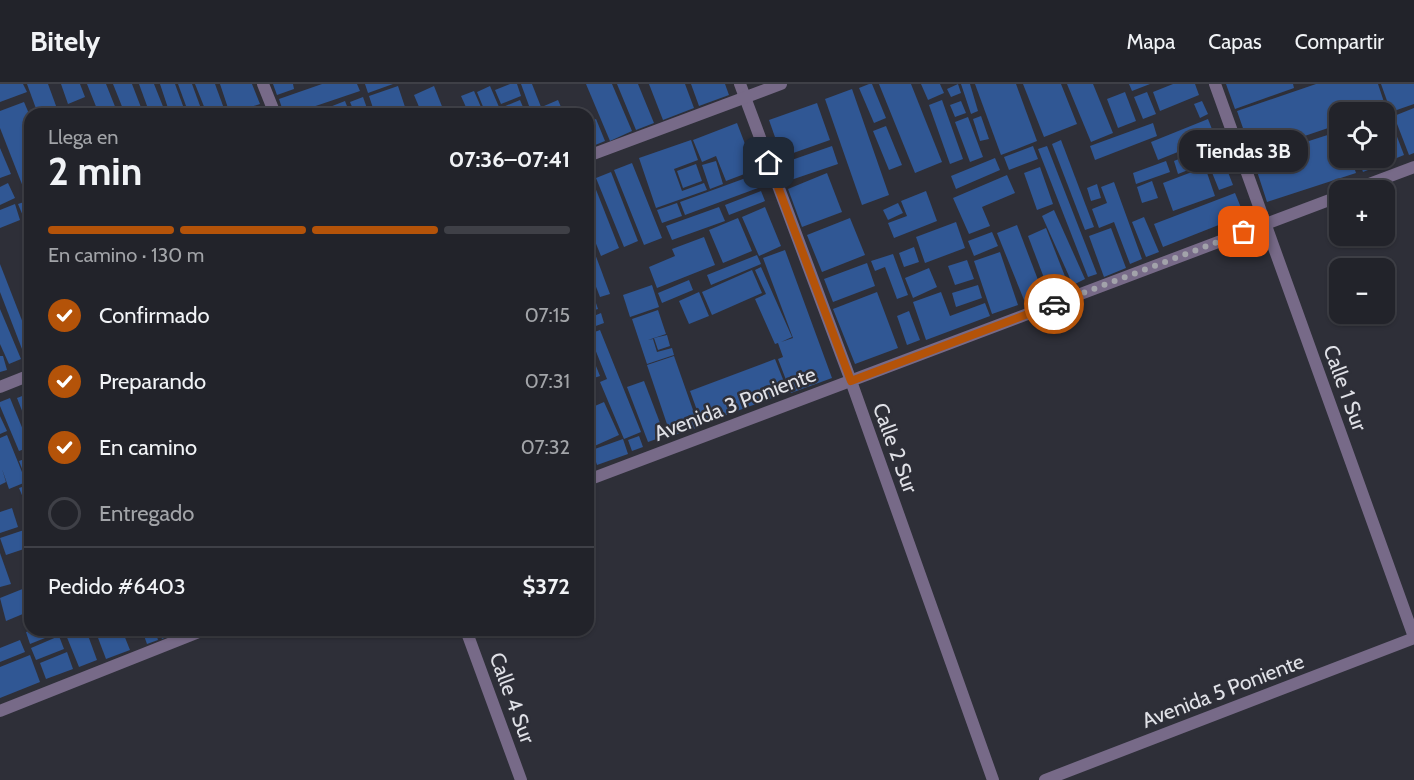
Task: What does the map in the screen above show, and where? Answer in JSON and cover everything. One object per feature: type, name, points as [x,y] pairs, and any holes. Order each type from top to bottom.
[{"type":"street","points":[[263,84],[272,108]]},
{"type":"street","name":"Calle 2 Sur","points":[[740,84],[851,381],[993,780]]},
{"type":"street","points":[[594,154],[781,84]]},
{"type":"street","name":"Calle 1 Sur","points":[[1215,84],[1414,637]]},
{"type":"street","points":[[1380,180],[1414,167]]},
{"type":"street","name":"Avenida 3 Poniente","points":[[594,478],[1329,200]]},
{"type":"street","points":[[0,387],[24,377]]},
{"type":"street","points":[[0,711],[189,636]]},
{"type":"street","name":"Calle 4 Sur","points":[[468,636],[521,780]]},
{"type":"street","name":"Avenida 5 Poniente","points":[[1045,780],[1414,637]]},
{"type":"building","points":[[0,84],[23,84],[27,92],[0,102]]},
{"type":"building","points":[[27,84],[48,84],[57,108],[36,108]]},
{"type":"building","points":[[61,84],[80,84],[85,97],[68,104]]},
{"type":"building","points":[[87,84],[106,84],[116,108],[97,108]]},
{"type":"building","points":[[113,84],[132,84],[141,108],[123,108]]},
{"type":"building","points":[[139,84],[154,84],[164,108],[148,108]]},
{"type":"building","points":[[160,84],[175,84],[184,108],[168,108]]},
{"type":"building","points":[[178,84],[192,84],[201,108],[187,108]]},
{"type":"building","points":[[195,84],[215,84],[224,108],[205,108]]},
{"type":"building","points":[[220,84],[252,84],[260,104],[248,108],[228,108]]},
{"type":"building","points":[[273,84],[293,84],[294,89],[277,95]]},
{"type":"building","points":[[322,84],[357,84],[360,91],[310,108],[282,108],[279,99]]},
{"type":"building","points":[[365,84],[393,84],[368,93]]},
{"type":"building","points":[[510,84],[517,84],[521,96],[501,104],[495,90]]},
{"type":"building","points":[[521,84],[532,84],[541,108],[530,108]]},
{"type":"building","points":[[586,84],[612,84],[632,131],[610,141]]},
{"type":"building","points":[[617,84],[638,84],[654,123],[636,130]]},
{"type":"building","points":[[649,84],[685,84],[694,108],[663,120]]},
{"type":"building","points":[[691,84],[725,84],[729,95],[699,106]]},
{"type":"building","points":[[872,84],[886,118],[874,123],[859,88]]},
{"type":"building","points":[[879,84],[911,84],[942,162],[915,173]]},
{"type":"building","points":[[921,84],[940,84],[944,93],[928,100]]},
{"type":"building","points":[[958,84],[961,93],[951,97],[947,89]]},
{"type":"building","points":[[961,84],[970,84],[978,111],[971,114]]},
{"type":"building","points":[[975,84],[1016,84],[1037,141],[1001,155]]},
{"type":"building","points":[[1023,84],[1061,84],[1077,124],[1044,137]]},
{"type":"building","points":[[1067,84],[1093,84],[1113,133],[1091,142]]},
{"type":"building","points":[[1129,84],[1150,84],[1132,91]]},
{"type":"building","points":[[1173,84],[1195,84],[1199,95],[1160,111],[1153,92]]},
{"type":"building","points":[[1226,84],[1293,84],[1294,88],[1235,109]]},
{"type":"building","points":[[1316,84],[1378,84],[1384,102],[1329,102],[1329,128],[1252,154],[1237,111]]},
{"type":"building","points":[[1381,84],[1414,84],[1414,104],[1395,111],[1395,102],[1387,102]]},
{"type":"building","points":[[398,86],[405,107],[373,108],[369,96]]},
{"type":"building","points":[[434,86],[443,108],[419,108],[414,95]]},
{"type":"building","points":[[490,86],[499,108],[484,108],[477,92]]},
{"type":"building","points":[[852,89],[889,195],[862,205],[825,99]]},
{"type":"building","points":[[474,91],[481,108],[466,108],[461,96]]},
{"type":"building","points":[[1125,92],[1136,121],[1118,128],[1107,99]]},
{"type":"building","points":[[1147,92],[1156,114],[1143,119],[1134,97]]},
{"type":"building","points":[[363,97],[367,108],[352,108],[350,102]]},
{"type":"building","points":[[520,100],[523,108],[503,108]]},
{"type":"building","points":[[558,100],[561,108],[545,108],[544,106]]},
{"type":"building","points":[[942,100],[963,159],[950,164],[929,105]]},
{"type":"building","points":[[345,101],[348,108],[327,108]]},
{"type":"building","points":[[961,101],[966,113],[955,117],[950,105]]},
{"type":"building","points":[[1202,101],[1208,114],[1200,118],[1194,104]]},
{"type":"building","points":[[24,102],[27,108],[24,108],[24,189],[0,128],[0,111]]},
{"type":"building","points":[[817,103],[830,140],[782,157],[769,120]]},
{"type":"building","points":[[1414,108],[1414,153],[1409,155],[1395,116]]},
{"type":"building","points":[[981,116],[989,139],[980,141],[973,119]]},
{"type":"building","points":[[968,117],[983,157],[970,162],[955,122]]},
{"type":"building","points":[[596,119],[605,141],[594,146],[594,120]]},
{"type":"building","points":[[1208,119],[1215,137],[1158,160],[1151,142]]},
{"type":"building","points":[[737,123],[755,170],[726,181],[716,156],[702,162],[693,140]]},
{"type":"building","points":[[1153,123],[1157,136],[1095,160],[1090,146]]},
{"type":"building","points":[[886,126],[902,165],[889,170],[873,131]]},
{"type":"building","points":[[1395,131],[1404,155],[1395,159]]},
{"type":"building","points":[[1329,135],[1329,168],[1354,168],[1356,173],[1267,202],[1253,159]]},
{"type":"building","points":[[691,140],[698,160],[674,169],[682,191],[704,183],[707,190],[656,208],[639,158]]},
{"type":"building","points":[[1061,140],[1094,227],[1085,230],[1052,144]]},
{"type":"building","points":[[1217,144],[1233,185],[1219,190],[1203,150]]},
{"type":"building","points":[[832,146],[838,164],[788,181],[783,163]]},
{"type":"building","points":[[1033,146],[1038,159],[1009,170],[1004,157]]},
{"type":"building","points":[[1047,146],[1097,274],[1088,277],[1038,149]]},
{"type":"building","points":[[0,148],[11,174],[0,178]]},
{"type":"building","points":[[1198,151],[1203,164],[1178,174],[1174,161]]},
{"type":"building","points":[[995,158],[1000,170],[956,189],[951,176]]},
{"type":"building","points":[[716,161],[723,184],[710,189],[702,165]]},
{"type":"building","points":[[1166,161],[1170,172],[1136,184],[1133,173]]},
{"type":"building","points":[[632,163],[662,238],[644,245],[614,170]]},
{"type":"building","points":[[696,164],[702,181],[683,188],[677,171]]},
{"type":"building","points":[[1040,167],[1053,204],[1037,210],[1024,173]]},
{"type":"building","points":[[1205,167],[1215,196],[1173,211],[1163,183]]},
{"type":"building","points":[[1362,168],[1373,168],[1363,172]]},
{"type":"building","points":[[611,172],[638,241],[624,247],[596,178]]},
{"type":"building","points":[[827,173],[842,212],[802,227],[788,189]]},
{"type":"building","points":[[754,175],[758,188],[685,215],[680,202]]},
{"type":"building","points":[[1007,175],[1015,193],[982,207],[990,226],[969,234],[953,198]]},
{"type":"building","points":[[1152,181],[1158,198],[1142,203],[1137,187]]},
{"type":"building","points":[[1114,182],[1142,259],[1130,264],[1114,222],[1099,228],[1092,209],[1107,203],[1101,187]]},
{"type":"building","points":[[8,183],[15,198],[0,205],[0,187]]},
{"type":"building","points":[[1097,184],[1101,198],[1091,201],[1087,188]]},
{"type":"building","points":[[594,185],[619,248],[601,256],[594,239]]},
{"type":"building","points":[[761,191],[765,201],[729,215],[725,205]]},
{"type":"building","points":[[926,191],[937,221],[894,238],[888,223],[907,216],[901,201]]},
{"type":"building","points":[[1235,193],[1244,215],[1163,247],[1154,224]]},
{"type":"building","points":[[24,202],[24,218],[18,204]]},
{"type":"building","points":[[677,203],[682,216],[662,223],[657,210]]},
{"type":"building","points":[[898,203],[903,213],[888,220],[883,210]]},
{"type":"building","points":[[15,204],[20,220],[0,228],[0,210]]},
{"type":"building","points":[[719,207],[725,221],[672,240],[666,226]]},
{"type":"building","points":[[765,207],[781,246],[759,256],[742,217]]},
{"type":"building","points":[[1054,210],[1085,279],[1073,285],[1042,216]]},
{"type":"building","points":[[1144,217],[1159,252],[1146,257],[1132,222]]},
{"type":"building","points":[[738,218],[752,251],[723,263],[709,230]]},
{"type":"building","points":[[850,218],[865,255],[822,272],[807,235]]},
{"type":"building","points":[[956,222],[965,248],[925,263],[916,237]]},
{"type":"building","points":[[1017,225],[1043,293],[1024,300],[997,233]]},
{"type":"building","points":[[1046,228],[1068,284],[1049,291],[1028,236]]},
{"type":"building","points":[[1111,228],[1126,268],[1104,277],[1089,236]]},
{"type":"building","points":[[992,232],[998,246],[974,256],[968,241]]},
{"type":"building","points":[[704,237],[715,265],[657,288],[649,267],[675,256],[672,249]]},
{"type":"building","points":[[914,247],[919,262],[904,267],[899,253]]},
{"type":"building","points":[[785,250],[832,378],[791,393],[778,359],[783,357],[778,343],[775,344],[755,299],[766,294],[755,270],[761,267],[792,337],[781,342],[793,338],[763,258]]},
{"type":"building","points":[[594,251],[610,294],[600,297],[594,282]]},
{"type":"building","points":[[1000,252],[1018,305],[992,314],[974,261]]},
{"type":"building","points":[[893,254],[908,295],[897,299],[885,267],[875,271],[871,261]]},
{"type":"building","points":[[757,255],[761,264],[711,285],[707,275]]},
{"type":"building","points":[[967,260],[974,279],[955,285],[948,266]]},
{"type":"building","points":[[867,263],[875,286],[833,302],[824,279]]},
{"type":"building","points":[[0,264],[24,326],[24,354],[0,292]]},
{"type":"building","points":[[929,268],[937,287],[913,298],[905,278]]},
{"type":"building","points":[[752,270],[762,293],[712,315],[702,292]]},
{"type":"building","points":[[689,280],[693,290],[662,303],[658,293]]},
{"type":"building","points":[[652,285],[659,307],[630,317],[623,295]]},
{"type":"building","points":[[978,285],[982,298],[956,307],[952,293]]},
{"type":"building","points":[[699,292],[709,316],[689,324],[679,301]]},
{"type":"building","points":[[877,292],[898,348],[855,364],[833,309]]},
{"type":"building","points":[[941,292],[950,316],[985,303],[990,316],[926,340],[913,302]]},
{"type":"building","points":[[594,297],[598,309],[594,310]]},
{"type":"building","points":[[0,309],[21,359],[9,364],[0,344]]},
{"type":"building","points":[[658,310],[666,334],[648,340],[653,339],[657,352],[672,348],[674,355],[647,364],[632,319]]},
{"type":"building","points":[[909,311],[920,340],[907,345],[897,316]]},
{"type":"building","points":[[601,313],[604,323],[594,327],[594,316]]},
{"type":"building","points":[[600,330],[641,432],[624,439],[600,382],[607,379],[594,346],[594,332]]},
{"type":"building","points":[[667,335],[670,346],[658,350],[654,338]]},
{"type":"building","points":[[0,356],[3,356],[7,370],[0,372]]},
{"type":"building","points":[[674,356],[699,427],[671,436],[647,365]]},
{"type":"building","points":[[775,359],[788,392],[702,424],[690,391]]},
{"type":"building","points":[[594,361],[600,376],[594,378]]},
{"type":"building","points":[[644,381],[665,436],[648,442],[627,387]]},
{"type":"building","points":[[24,395],[24,416],[17,398]]},
{"type":"building","points":[[10,398],[24,432],[24,449],[19,451],[0,402]]},
{"type":"building","points":[[604,402],[619,435],[594,446],[594,406]]},
{"type":"building","points":[[0,416],[7,431],[0,434]]},
{"type":"building","points":[[7,435],[24,477],[24,483],[9,489],[2,469],[6,482],[0,485],[0,438]]},
{"type":"building","points":[[639,436],[643,447],[632,451],[628,440]]},
{"type":"building","points":[[623,439],[628,454],[597,465],[594,449]]},
{"type":"building","points":[[24,459],[24,474],[19,461]]},
{"type":"building","points":[[24,486],[24,500],[19,488]]},
{"type":"building","points":[[12,508],[18,527],[0,533],[0,512]]},
{"type":"building","points":[[24,530],[24,549],[6,555],[0,538]]},
{"type":"building","points":[[0,553],[11,584],[0,587]]},
{"type":"building","points":[[24,588],[24,614],[6,621],[0,598]]},
{"type":"building","points":[[27,636],[50,636],[30,644]]},
{"type":"building","points":[[59,636],[64,649],[36,660],[31,648]]},
{"type":"building","points":[[66,636],[88,636],[97,660],[79,667]]},
{"type":"building","points":[[97,636],[124,636],[130,650],[106,659]]},
{"type":"building","points":[[144,636],[157,636],[158,640],[147,644]]},
{"type":"building","points":[[20,640],[25,652],[0,662],[0,648]]},
{"type":"building","points":[[67,652],[73,669],[46,679],[40,663]]},
{"type":"building","points":[[30,655],[40,682],[0,698],[0,667]]},
{"type":"way so far","points":[[1054,304],[1244,232]]},
{"type":"place","name":"Tiendas 3B","points":[[1244,232]]},
{"type":"route","points":[[769,163],[851,381],[1054,304]]}]
